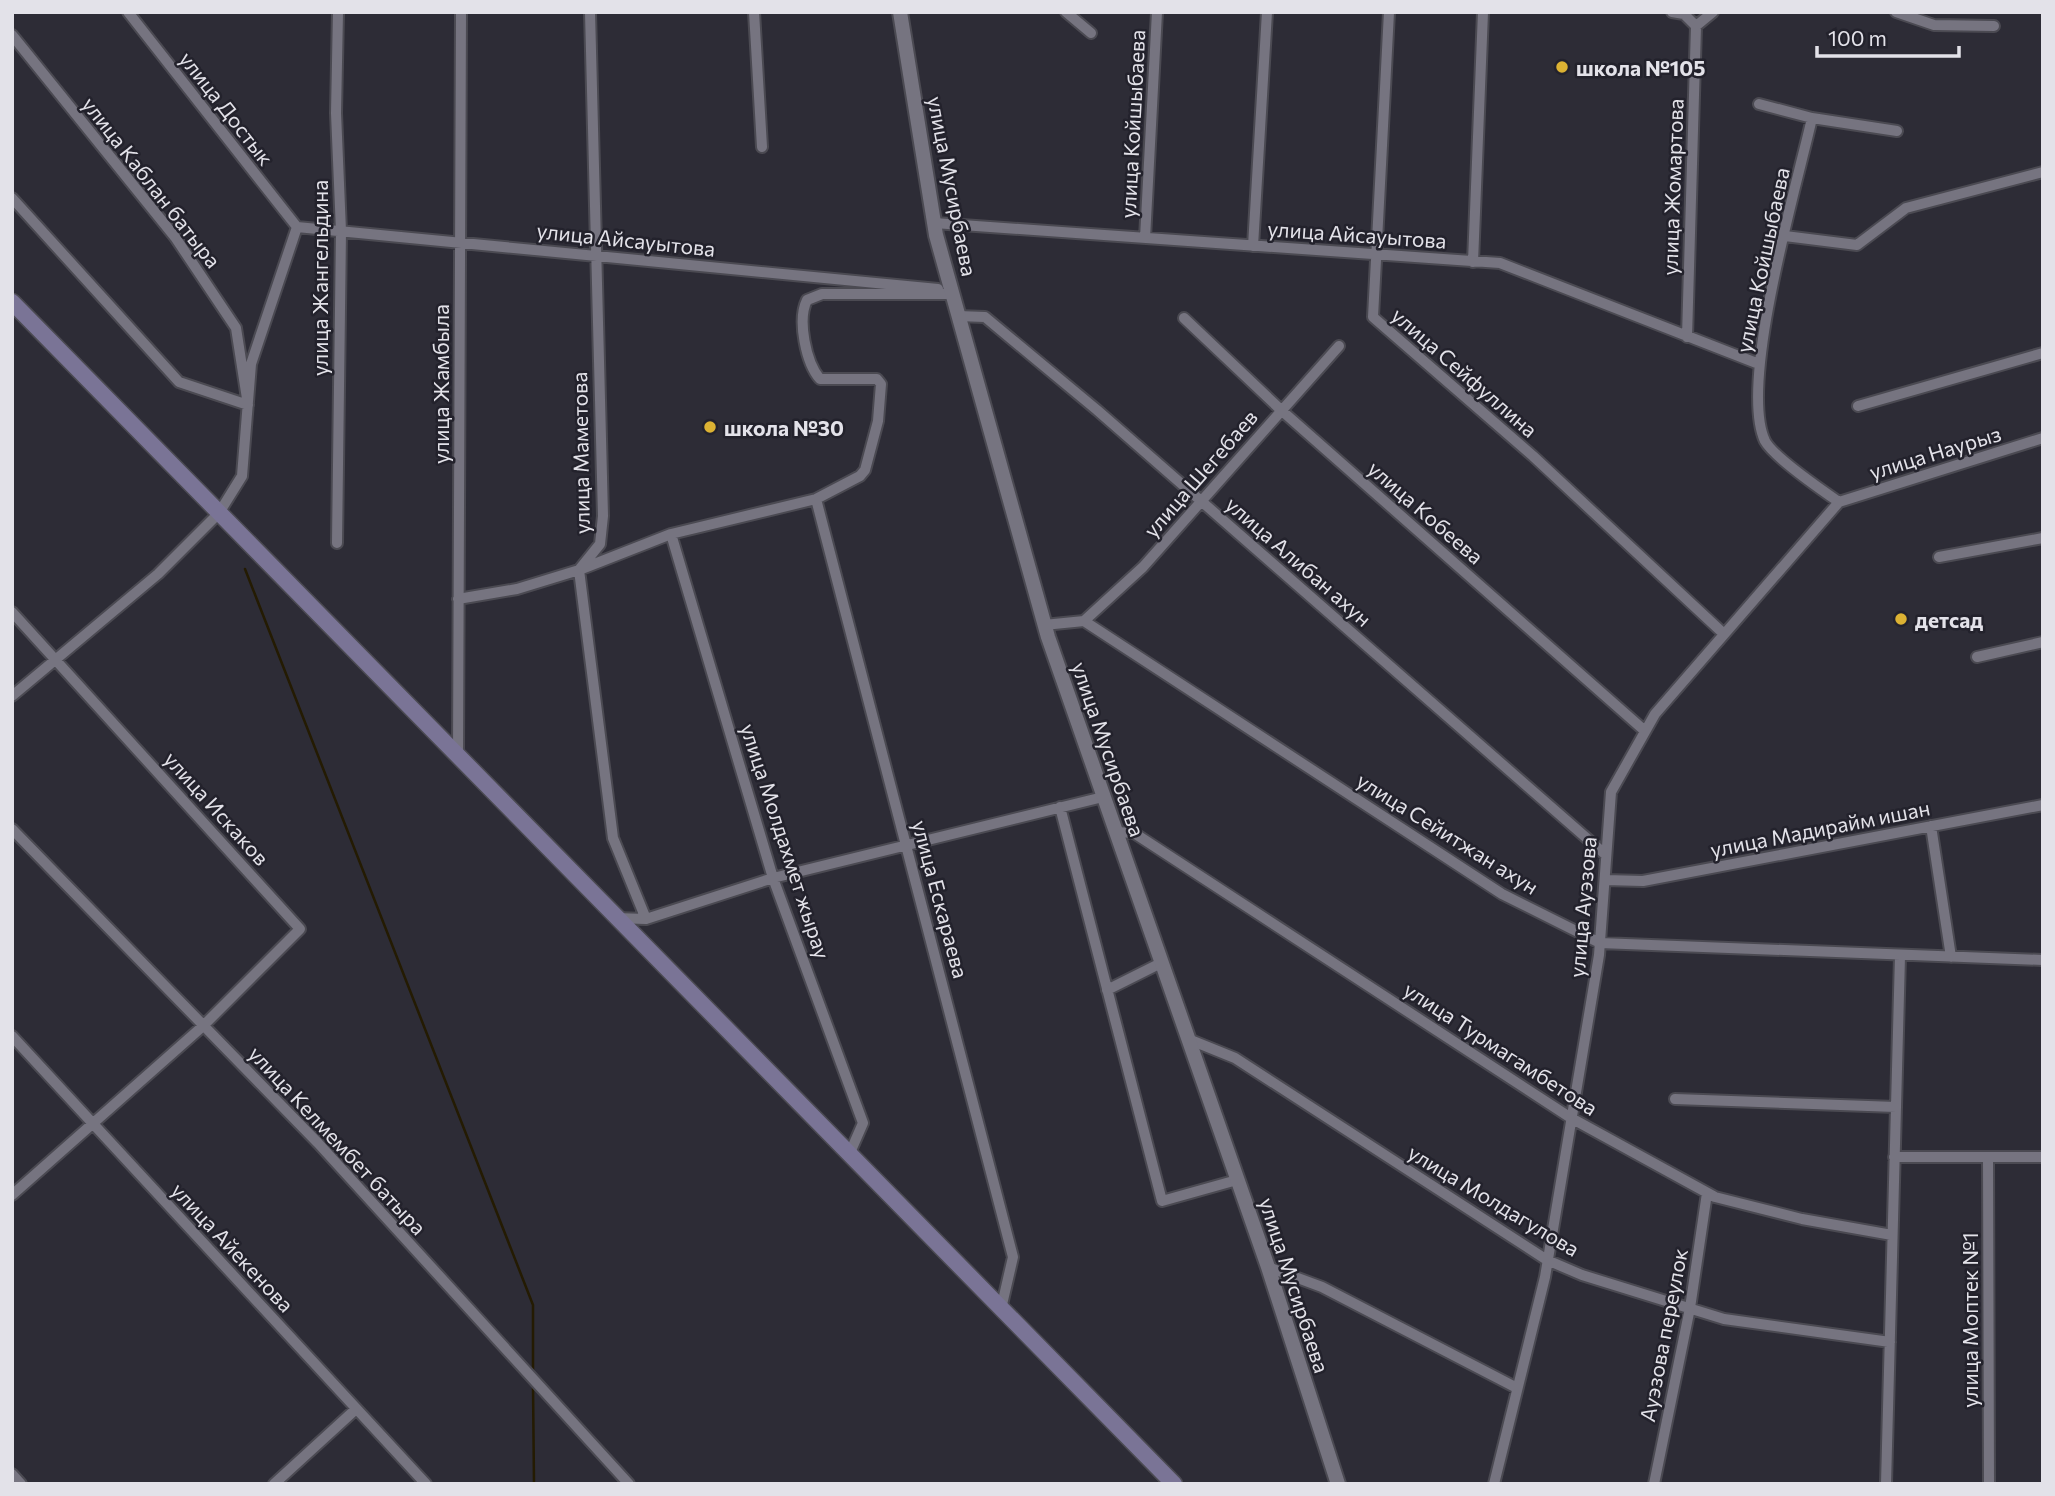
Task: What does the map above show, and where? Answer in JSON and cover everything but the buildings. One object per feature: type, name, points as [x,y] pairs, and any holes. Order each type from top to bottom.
[{"type":"main road","points":[[12,302],[1174,1484]]},
{"type":"street","name":"улица Достык","points":[[128,12],[297,227]]},
{"type":"street","name":"улица Жангельдина","points":[[337,543],[341,231],[336,113],[338,12]]},
{"type":"street","name":"улица Жамбыла","points":[[458,755],[461,12]]},
{"type":"street","name":"улица Маметова","points":[[579,570],[600,544],[603,516],[590,12]]},
{"type":"street","points":[[754,12],[762,147]]},
{"type":"street","name":"улица Мусирбаева","points":[[900,12],[934,223],[1044,625],[1268,1268],[1338,1484]]},
{"type":"street","points":[[1066,12],[1091,33]]},
{"type":"street","name":"улица Койшыбаева","points":[[1145,238],[1157,12]]},
{"type":"street","points":[[1253,246],[1267,12]]},
{"type":"street","name":"улица Сейфуллина","points":[[1389,12],[1373,317],[1533,456],[1724,634]]},
{"type":"street","points":[[1473,262],[1483,12]]},
{"type":"street","points":[[1671,12],[1684,14],[1696,26],[1713,12]]},
{"type":"street","points":[[1896,12],[1934,24],[1994,26]]},
{"type":"street","name":"улица Жомартова","points":[[1687,337],[1696,26]]},
{"type":"street","name":"улица Каблан батыра","points":[[12,35],[175,237],[236,328],[248,405]]},
{"type":"street","points":[[1759,104],[1812,118],[1897,131]]},
{"type":"street","name":"улица Койшыбаева","points":[[1812,118],[1759,364],[1756,404],[1766,442],[1839,502]]},
{"type":"street","points":[[1785,236],[1857,245],[1906,208],[2043,172]]},
{"type":"street","points":[[12,198],[179,382],[248,405]]},
{"type":"street","name":"улица Айсауытова","points":[[934,223],[1500,263],[1759,364]]},
{"type":"street","name":"улица Айсауытова","points":[[297,227],[952,292]]},
{"type":"street","points":[[12,696],[159,574],[219,513],[242,476],[251,364],[297,227]]},
{"type":"street","points":[[458,598],[517,589],[579,570],[671,534],[816,499],[860,476],[865,470],[882,397],[881,384],[877,379],[820,379],[813,371],[803,324],[802,310],[807,300],[822,294],[952,292]]},
{"type":"street","name":"улица Алибан ахун","points":[[958,316],[985,317],[1606,855]]},
{"type":"street","name":"улица Кобеева","points":[[1184,318],[1281,410],[1645,732]]},
{"type":"street","name":"улица Шегебаев","points":[[1084,621],[1143,567],[1339,346]]},
{"type":"street","points":[[1858,406],[2043,353]]},
{"type":"street","name":"улица Наурыз","points":[[1839,502],[2043,438]]},
{"type":"street","name":"улица Ескараева","points":[[816,499],[1013,1257],[1001,1309]]},
{"type":"street","name":"улица Ауэзова","points":[[1494,1484],[1547,1260],[1600,943],[1611,792],[1655,715],[1839,502]]},
{"type":"street","name":"улица Молдахмет жырау","points":[[671,534],[773,878],[863,1123],[849,1155]]},
{"type":"street","points":[[1939,557],[2043,538]]},
{"type":"street","points":[[579,570],[613,838],[646,919]]},
{"type":"street","name":"улица Искаков","points":[[12,612],[300,929],[203,1026]]},
{"type":"street","points":[[1044,625],[1084,621]]},
{"type":"street","name":"улица Сейитжан ахун","points":[[1084,621],[1502,894],[1600,943],[2043,960]]},
{"type":"street","points":[[1977,657],[2043,642]]},
{"type":"street","points":[[615,918],[646,919],[773,878],[1103,797]]},
{"type":"street","name":"улица Мадирайм ишан","points":[[1605,880],[1643,881],[2043,805]]},
{"type":"street","points":[[1060,807],[1162,1201],[1237,1180]]},
{"type":"street","points":[[1931,826],[1951,957]]},
{"type":"street","name":"улица Келмембет батыра","points":[[12,829],[317,1143],[629,1484]]},
{"type":"street","name":"улица Турмагамбетова","points":[[1116,832],[1134,833],[1571,1118],[1707,1193],[1802,1219],[1892,1235]]},
{"type":"street","points":[[1886,1484],[1900,956]]},
{"type":"street","points":[[1107,990],[1161,963]]},
{"type":"street","points":[[12,1195],[203,1026]]},
{"type":"street","name":"улица Айекенова","points":[[12,1036],[426,1484]]},
{"type":"street","name":"улица Молдагулова","points":[[1188,1039],[1235,1058],[1547,1260],[1582,1275],[1724,1319],[1890,1342]]},
{"type":"street","points":[[1675,1098],[1896,1107]]},
{"type":"street","points":[[1894,1157],[2043,1157]]},
{"type":"street","name":"улица Моптек №1","points":[[1988,1157],[1989,1484]]},
{"type":"street","name":"Ауэзова переулок","points":[[1654,1484],[1690,1308],[1707,1193]]},
{"type":"street","points":[[1268,1268],[1322,1287],[1517,1388]]},
{"type":"street","points":[[274,1484],[356,1409]]},
{"type":"street","points":[[12,1474],[21,1484]]},
{"type":"waterway","points":[[245,569],[533,1305],[533,1372]]},
{"type":"waterway","points":[[533,1386],[534,1484]]},
{"type":"place","name":"школа №105","points":[[1562,67]]},
{"type":"place","name":"школа №30","points":[[710,427]]},
{"type":"place","name":"детсад","points":[[1901,619]]}]
